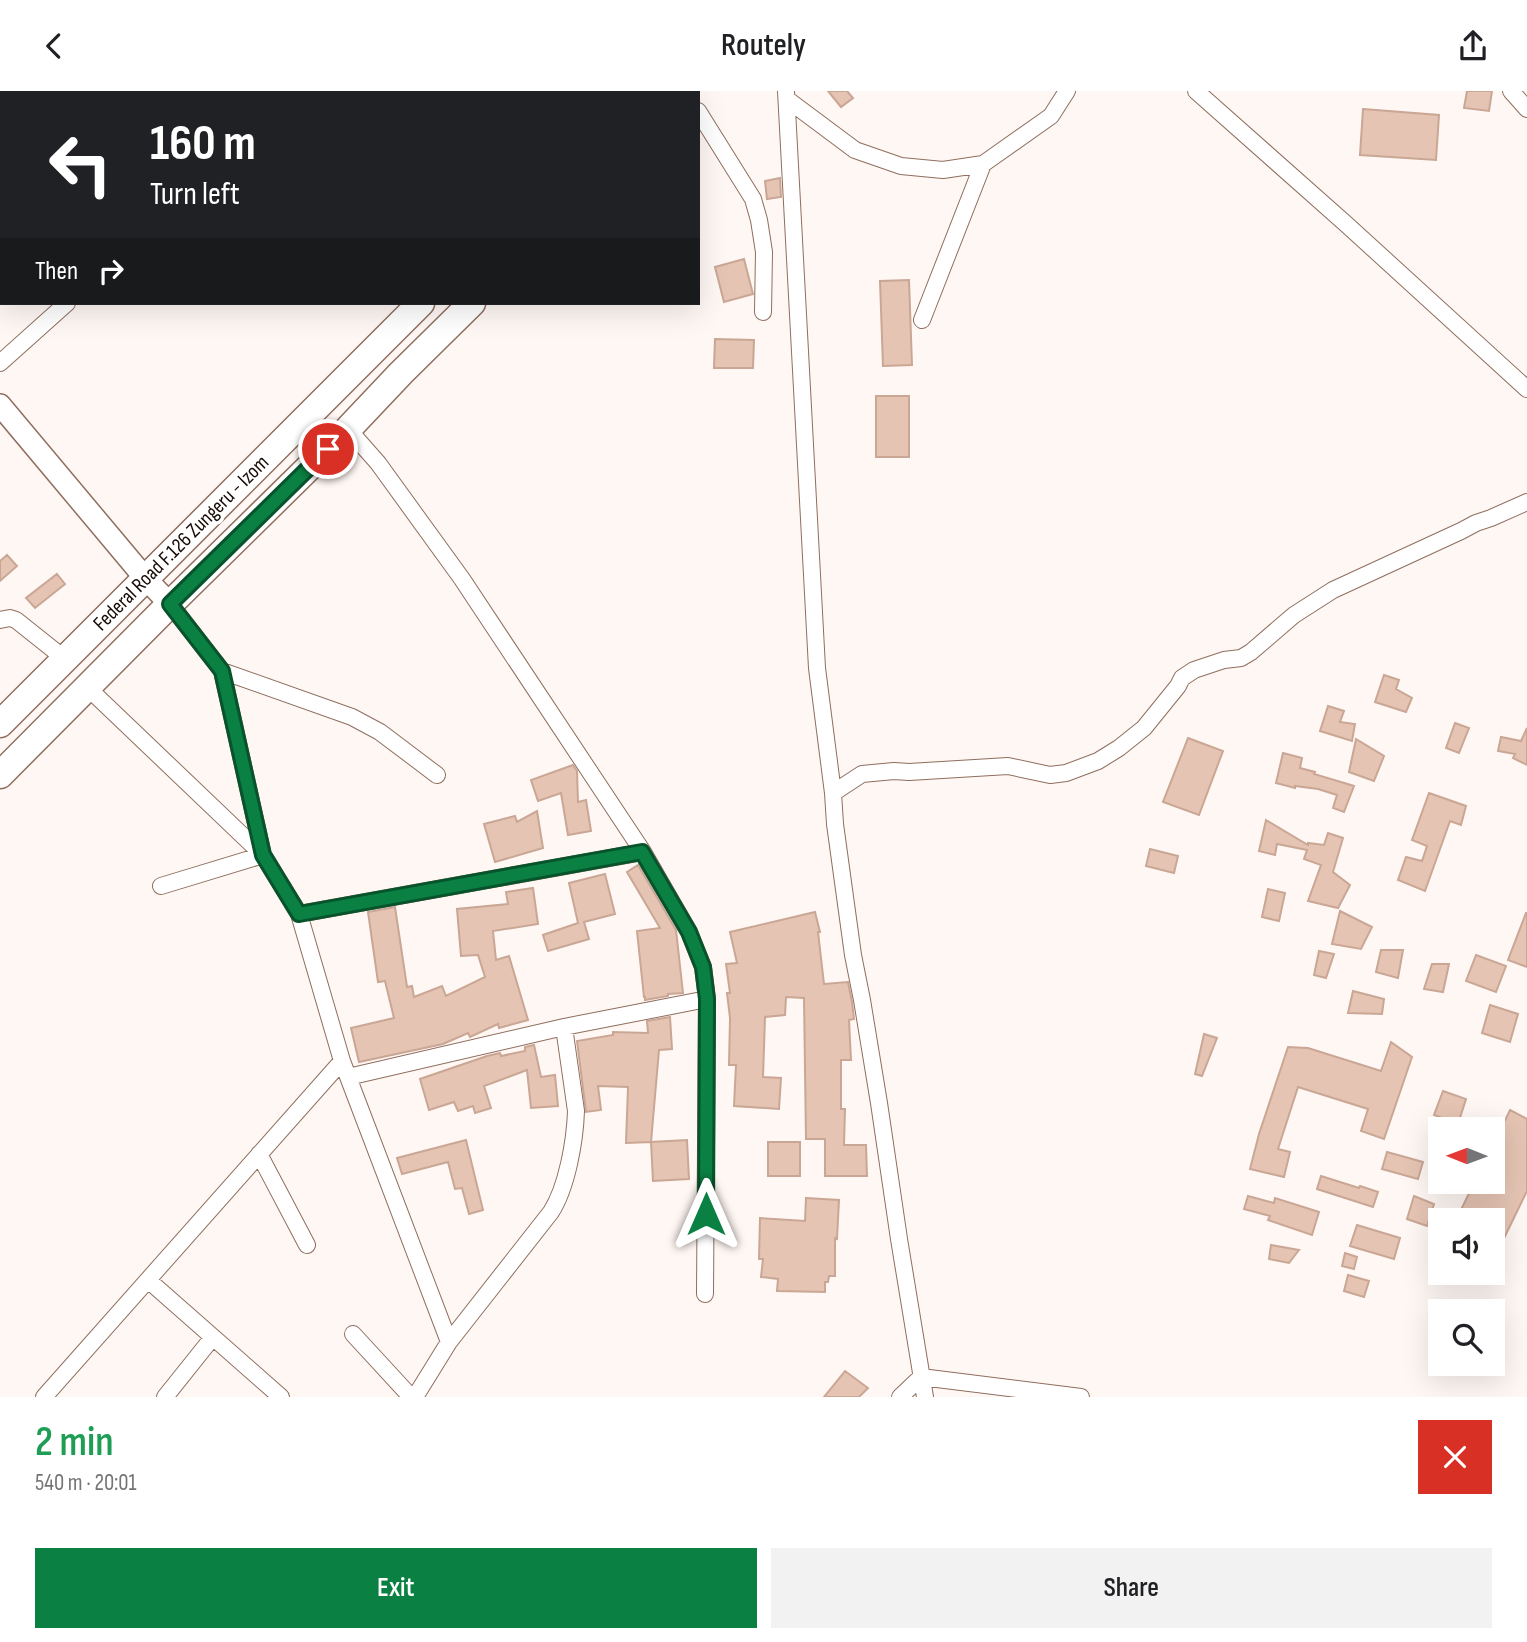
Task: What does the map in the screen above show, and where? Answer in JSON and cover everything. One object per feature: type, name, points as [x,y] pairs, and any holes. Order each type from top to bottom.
[{"type":"main road","name":"Federal Road F.126 Zungeru - Izom","points":[[0,724],[419,305]]},
{"type":"main road","name":"Federal Road F.126 Zungeru - Izom","points":[[0,775],[470,305]]},
{"type":"street","points":[[787,96],[855,150],[901,166],[943,170],[983,164],[1051,116],[1067,91]]},
{"type":"street","points":[[1196,91],[1527,389]]},
{"type":"street","points":[[1511,91],[1527,109]]},
{"type":"street","points":[[787,96],[817,667],[853,955],[925,1397]]},
{"type":"street","points":[[700,114],[753,199],[764,252],[763,313]]},
{"type":"street","points":[[922,320],[983,164]]},
{"type":"street","points":[[0,363],[65,305]]},
{"type":"street","points":[[0,405],[145,578],[170,604],[222,671],[263,855]]},
{"type":"street","points":[[348,429],[378,463],[462,579],[642,852],[689,932],[703,967],[707,999],[705,1294]]},
{"type":"street","points":[[833,793],[862,774],[1008,765],[1057,775],[1098,761],[1144,728],[1186,674],[1251,653],[1294,615],[1333,590],[1527,502]]},
{"type":"street","points":[[0,620],[16,620],[65,659]]},
{"type":"street","points":[[222,671],[352,717],[380,732],[437,775]]},
{"type":"street","points":[[88,687],[263,855],[299,914],[345,1069],[449,1342]]},
{"type":"street","points":[[299,914],[642,852]]},
{"type":"street","points":[[161,886],[263,855]]},
{"type":"street","points":[[44,1397],[259,1154],[345,1069],[707,999]]},
{"type":"street","points":[[353,1334],[413,1397],[449,1342],[551,1212],[564,1188],[576,1124],[564,1027]]},
{"type":"street","points":[[259,1154],[307,1245]]},
{"type":"street","points":[[148,1280],[281,1397]]},
{"type":"street","points":[[165,1397],[212,1337]]},
{"type":"street","points":[[900,1397],[921,1377]]},
{"type":"street","points":[[921,1377],[1081,1397]]},
{"type":"building","points":[[828,91],[847,91],[853,98],[841,107]]},
{"type":"building","points":[[1467,91],[1492,91],[1489,111],[1464,108]]},
{"type":"building","points":[[1363,109],[1439,115],[1436,160],[1360,155]]},
{"type":"building","points":[[780,178],[781,197],[767,199],[765,181]]},
{"type":"building","points":[[744,259],[753,294],[724,302],[715,267]]},
{"type":"building","points":[[909,280],[912,365],[883,366],[880,281]]},
{"type":"building","points":[[715,339],[754,340],[753,368],[714,368]]},
{"type":"building","points":[[876,396],[909,396],[909,457],[876,457]]},
{"type":"building","points":[[7,555],[17,566],[0,581],[0,561]]},
{"type":"building","points":[[57,574],[65,584],[35,608],[26,598]]},
{"type":"building","points":[[1384,675],[1399,680],[1396,689],[1412,698],[1406,712],[1375,702]]},
{"type":"building","points":[[1328,706],[1344,711],[1340,722],[1355,724],[1352,741],[1320,731]]},
{"type":"building","points":[[1455,723],[1469,728],[1459,753],[1446,748]]},
{"type":"building","points":[[1527,728],[1527,765],[1513,758],[1515,754],[1498,751],[1501,737],[1521,741]]},
{"type":"building","points":[[1188,738],[1223,751],[1199,815],[1163,802]]},
{"type":"building","points":[[1356,739],[1384,756],[1374,781],[1349,772]]},
{"type":"building","points":[[1283,753],[1302,758],[1300,768],[1354,786],[1344,812],[1333,808],[1337,795],[1318,789],[1295,788],[1276,783]]},
{"type":"building","points":[[573,765],[577,771],[578,802],[586,800],[591,831],[568,835],[561,793],[538,801],[531,780]]},
{"type":"building","points":[[1429,793],[1466,806],[1461,825],[1450,821],[1425,891],[1398,880],[1406,857],[1422,861],[1427,846],[1412,840]]},
{"type":"building","points":[[537,811],[543,848],[495,862],[484,824],[515,816],[517,822]]},
{"type":"building","points":[[1266,820],[1308,845],[1324,845],[1328,833],[1343,838],[1333,872],[1350,885],[1338,908],[1308,901],[1321,865],[1304,859],[1307,850],[1277,844],[1275,855],[1259,851]]},
{"type":"building","points":[[1150,849],[1178,856],[1174,873],[1146,866]]},
{"type":"building","points":[[638,865],[676,930],[683,993],[645,1000],[637,931],[660,928],[627,872]]},
{"type":"building","points":[[605,874],[615,914],[584,922],[589,939],[548,951],[543,935],[578,923],[569,883]]},
{"type":"building","points":[[533,888],[538,924],[493,931],[496,960],[509,956],[528,1020],[499,1028],[498,1024],[470,1037],[468,1033],[443,1044],[359,1062],[351,1028],[394,1018],[385,981],[378,982],[368,912],[395,907],[407,987],[412,986],[414,997],[442,986],[446,996],[485,977],[478,955],[461,956],[457,909],[508,904],[506,892]]},
{"type":"building","points":[[1268,889],[1285,893],[1279,921],[1262,917]]},
{"type":"building","points":[[1340,911],[1372,927],[1361,949],[1332,944]]},
{"type":"building","points":[[815,912],[820,932],[824,984],[848,982],[852,1002],[854,1019],[849,1020],[851,1060],[841,1060],[841,1109],[845,1109],[844,1145],[866,1145],[867,1176],[825,1176],[825,1139],[806,1139],[804,998],[786,997],[785,1015],[765,1017],[763,1077],[781,1078],[779,1109],[734,1106],[736,1065],[729,1065],[730,1018],[727,993],[730,993],[726,964],[737,963],[730,932]]},
{"type":"building","points":[[1527,913],[1527,967],[1508,960]]},
{"type":"building","points":[[1381,950],[1403,950],[1398,978],[1376,972]]},
{"type":"building","points":[[1319,951],[1334,954],[1326,978],[1314,975]]},
{"type":"building","points":[[1476,955],[1506,966],[1496,992],[1466,981]]},
{"type":"building","points":[[1432,964],[1449,964],[1443,992],[1424,989]]},
{"type":"building","points":[[1353,991],[1384,999],[1382,1014],[1348,1013]]},
{"type":"building","points":[[1490,1005],[1518,1014],[1510,1042],[1482,1033]]},
{"type":"building","points":[[670,1017],[672,1049],[659,1050],[651,1142],[626,1143],[628,1087],[598,1086],[601,1110],[586,1112],[577,1041],[613,1035],[613,1032],[648,1033],[647,1021]]},
{"type":"building","points":[[1204,1034],[1217,1038],[1202,1076],[1195,1074]]},
{"type":"building","points":[[1391,1042],[1412,1057],[1384,1139],[1361,1131],[1368,1109],[1298,1087],[1278,1149],[1290,1152],[1284,1177],[1250,1169],[1288,1047],[1308,1048],[1381,1071]]},
{"type":"building","points":[[534,1045],[541,1077],[555,1075],[558,1106],[531,1108],[527,1070],[484,1086],[491,1108],[475,1113],[473,1106],[458,1111],[454,1102],[429,1110],[420,1079],[487,1056],[525,1051],[525,1047]]},
{"type":"building","points":[[1443,1091],[1466,1099],[1460,1117],[1434,1115]]},
{"type":"building","points":[[1510,1110],[1527,1119],[1527,1191],[1505,1236],[1505,1208],[1462,1208],[1469,1194],[1505,1194],[1505,1120]]},
{"type":"building","points":[[466,1140],[483,1210],[469,1214],[462,1188],[455,1189],[448,1162],[402,1174],[397,1158]]},
{"type":"building","points":[[687,1140],[689,1179],[653,1181],[651,1142]]},
{"type":"building","points":[[768,1142],[800,1142],[800,1176],[768,1176]]},
{"type":"building","points":[[1387,1152],[1423,1162],[1418,1179],[1382,1169]]},
{"type":"building","points":[[1321,1176],[1378,1192],[1373,1207],[1317,1189]]},
{"type":"building","points":[[1248,1196],[1274,1203],[1275,1198],[1319,1212],[1312,1235],[1268,1220],[1270,1216],[1244,1209]]},
{"type":"building","points":[[1414,1196],[1434,1204],[1433,1208],[1428,1208],[1427,1226],[1407,1219]]},
{"type":"building","points":[[806,1198],[839,1200],[835,1276],[829,1276],[828,1282],[825,1282],[825,1292],[777,1291],[778,1279],[761,1277],[763,1259],[759,1259],[760,1218],[805,1221]]},
{"type":"building","points":[[1357,1225],[1400,1238],[1394,1259],[1350,1246]]},
{"type":"building","points":[[1271,1245],[1299,1250],[1289,1263],[1269,1259]]},
{"type":"building","points":[[1345,1253],[1357,1257],[1354,1269],[1342,1266]]},
{"type":"building","points":[[1348,1275],[1369,1281],[1364,1297],[1344,1291]]},
{"type":"building","points":[[845,1371],[868,1388],[859,1397],[824,1397]]},
{"type":"route","points":[[328,449],[170,604],[222,671],[263,855],[299,914],[642,852],[689,932],[703,967],[707,999],[706,1214]]}]
